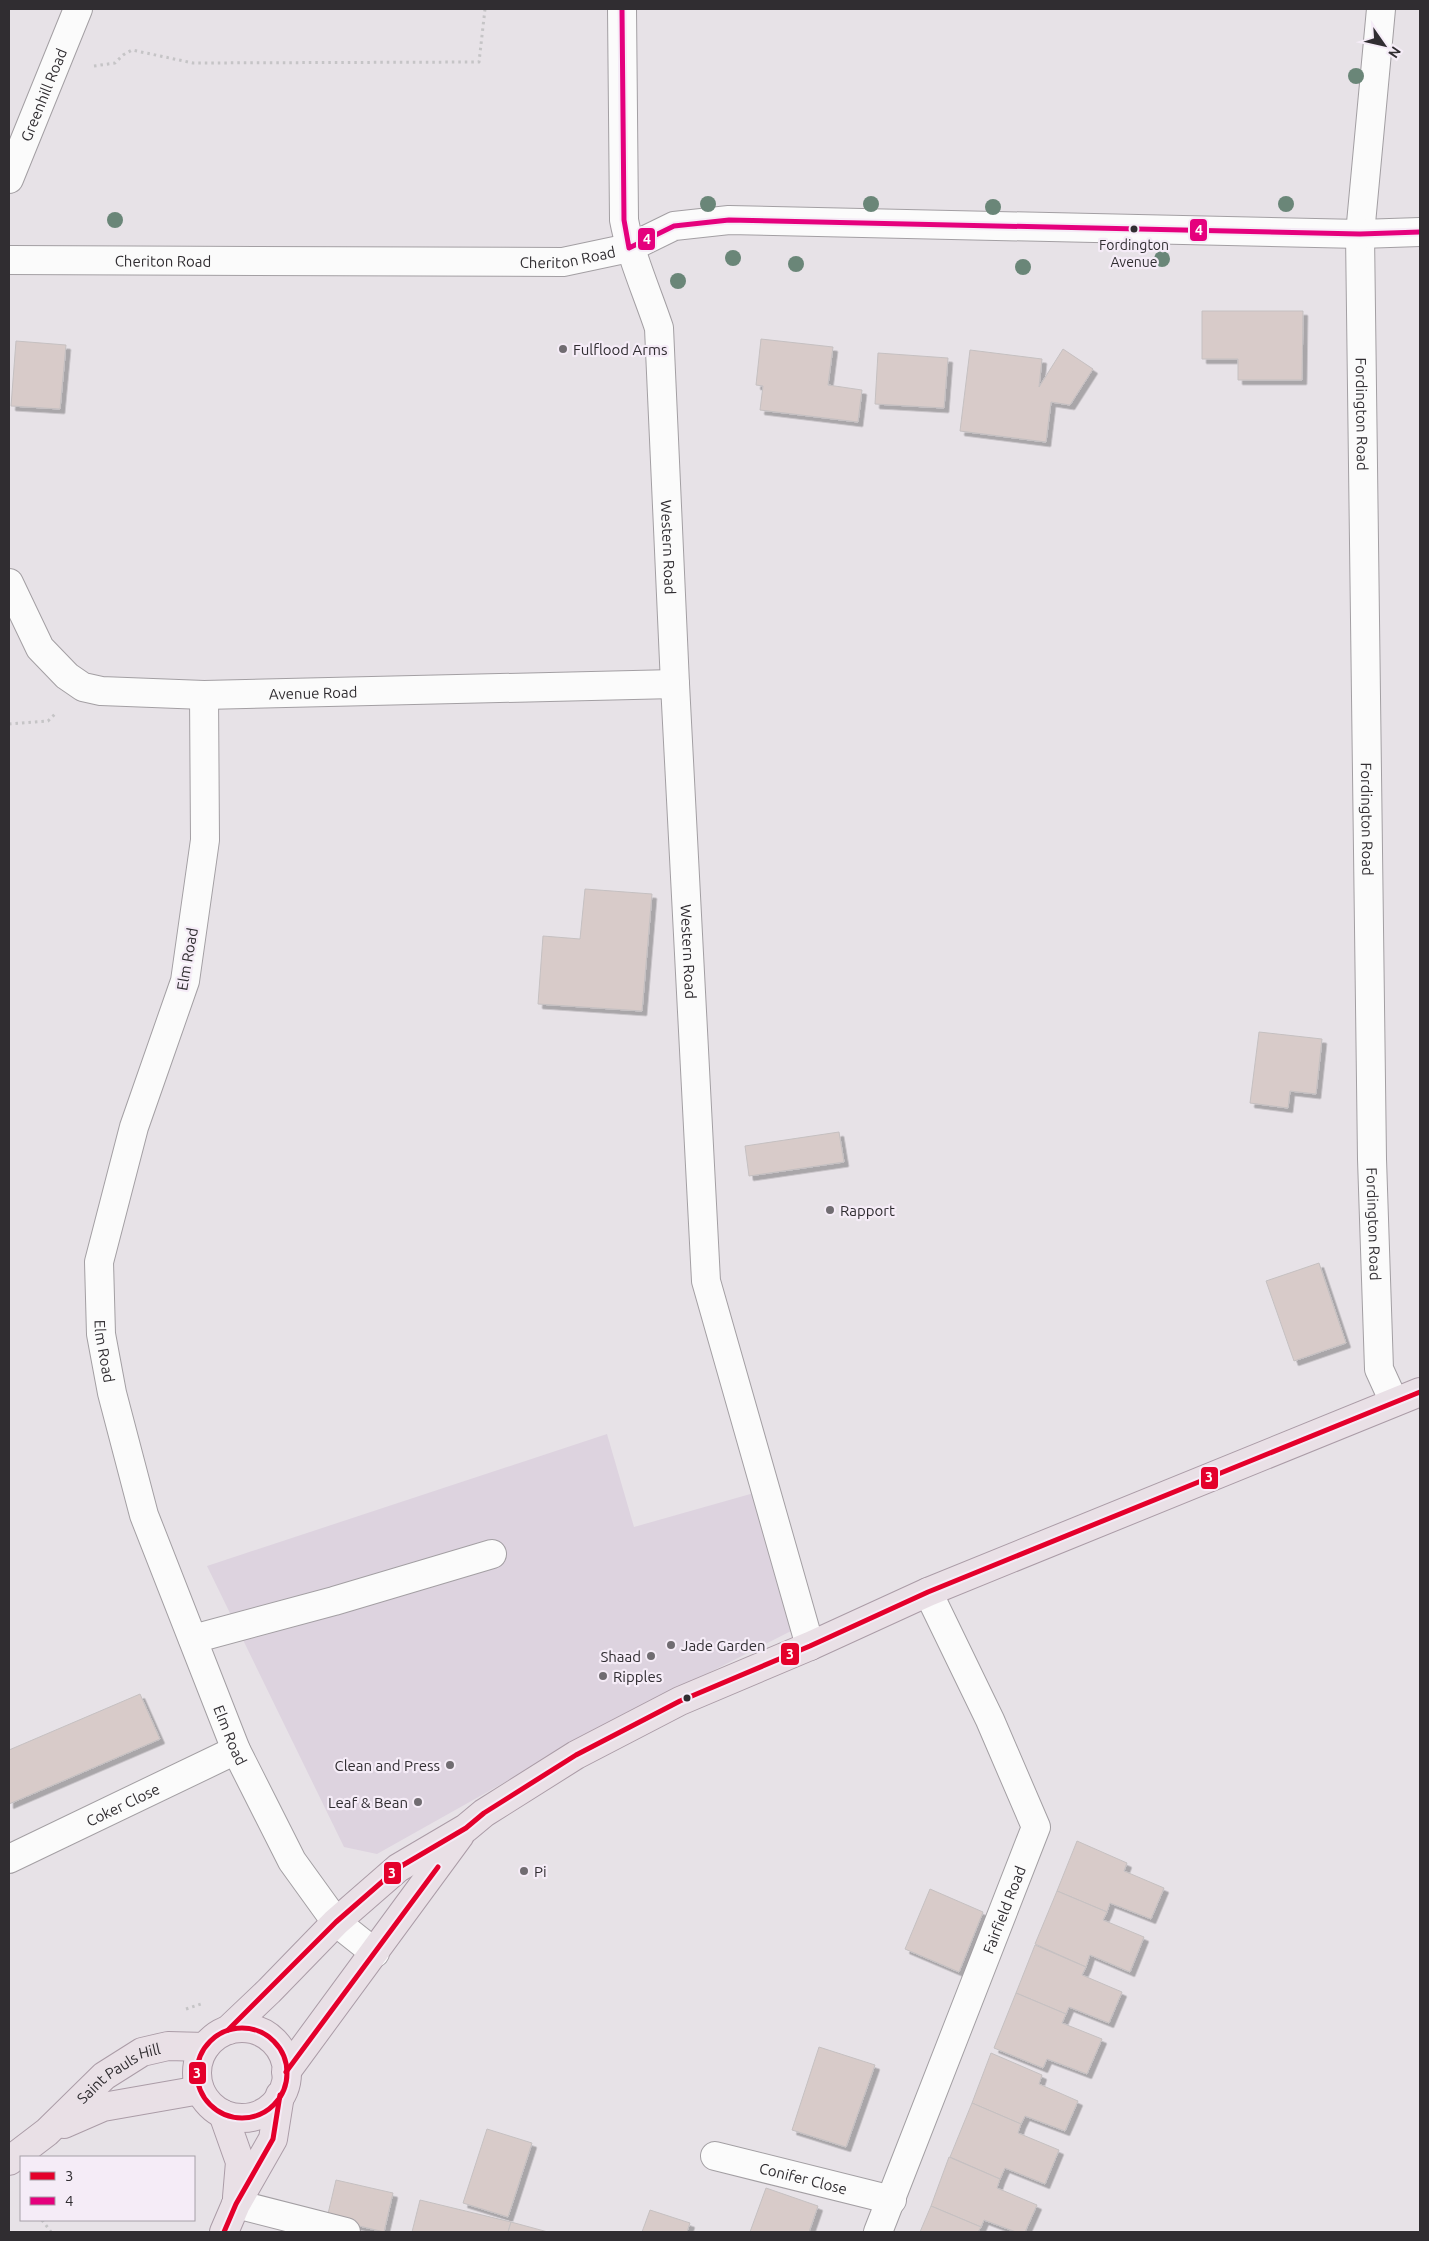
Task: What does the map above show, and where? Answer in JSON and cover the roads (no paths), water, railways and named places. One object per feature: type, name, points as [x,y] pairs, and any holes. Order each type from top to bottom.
[{"type":"main road","points":[[466,1828],[314,2033],[272,2106],[262,2113],[249,2117],[236,2117],[223,2114],[210,2104],[200,2090],[197,2080],[197,2068],[205,2047],[211,2040],[228,2030],[269,1991],[336,1922],[398,1868],[466,1828],[513,1794],[606,1739],[680,1701],[810,1646],[928,1592],[1420,1392]]},
{"type":"main road","points":[[224,2232],[236,2204],[273,2139],[283,2084],[284,2058],[278,2046],[268,2036],[256,2030],[242,2028],[228,2030]]},
{"type":"main road","name":"Saint Pauls Hill","points":[[9,2162],[47,2132],[104,2076],[142,2052],[168,2046],[205,2047]]},
{"type":"main road","name":"Saint Pauls Hill","points":[[47,2132],[103,2107],[200,2090]]},
{"type":"main road","points":[[223,2114],[240,2162],[236,2204]]},
{"type":"street","name":"Greenhill Road","points":[[9,179],[78,9]]},
{"type":"street","name":"Western Road","points":[[622,9],[624,220],[629,248],[659,328],[675,684],[706,1281],[810,1646]]},
{"type":"street","points":[[1360,234],[1381,9]]},
{"type":"street","name":"Cheriton Road","points":[[9,260],[563,262],[629,248],[674,226],[729,220],[1360,234],[1420,232]]},
{"type":"street","name":"Fordington Road","points":[[1360,234],[1372,1159],[1379,1369],[1394,1402]]},
{"type":"street","name":"Avenue Road","points":[[9,583],[40,648],[67,676],[83,687],[101,691],[204,695],[675,684]]},
{"type":"street","name":"Elm Road","points":[[204,695],[205,840],[185,981],[134,1127],[99,1262],[101,1334],[112,1393],[144,1514],[236,1750],[292,1861],[336,1922],[375,1953]]},
{"type":"street","points":[[193,1639],[334,1601],[492,1554]]},
{"type":"street","name":"Fairfield Road","points":[[878,2232],[1036,1827],[990,1720],[928,1592]]},
{"type":"street","name":"Coker Close","points":[[9,1859],[236,1750]]},
{"type":"street","name":"Conifer Close","points":[[715,2156],[892,2200]]},
{"type":"street","points":[[236,2204],[346,2232]]},
{"type":"place","name":"Fordington Avenue","points":[[1134,229]]},
{"type":"place","name":"Fulflood Arms","points":[[563,349]]},
{"type":"place","name":"Rapport","points":[[830,1210]]},
{"type":"place","name":"Jade Garden","points":[[671,1645]]},
{"type":"place","name":"Shaad","points":[[651,1656]]},
{"type":"place","name":"Ripples","points":[[603,1676]]},
{"type":"place","name":"Clean and Press","points":[[450,1765]]},
{"type":"place","name":"Leaf & Bean","points":[[418,1802]]},
{"type":"place","name":"Pi","points":[[524,1871]]}]
